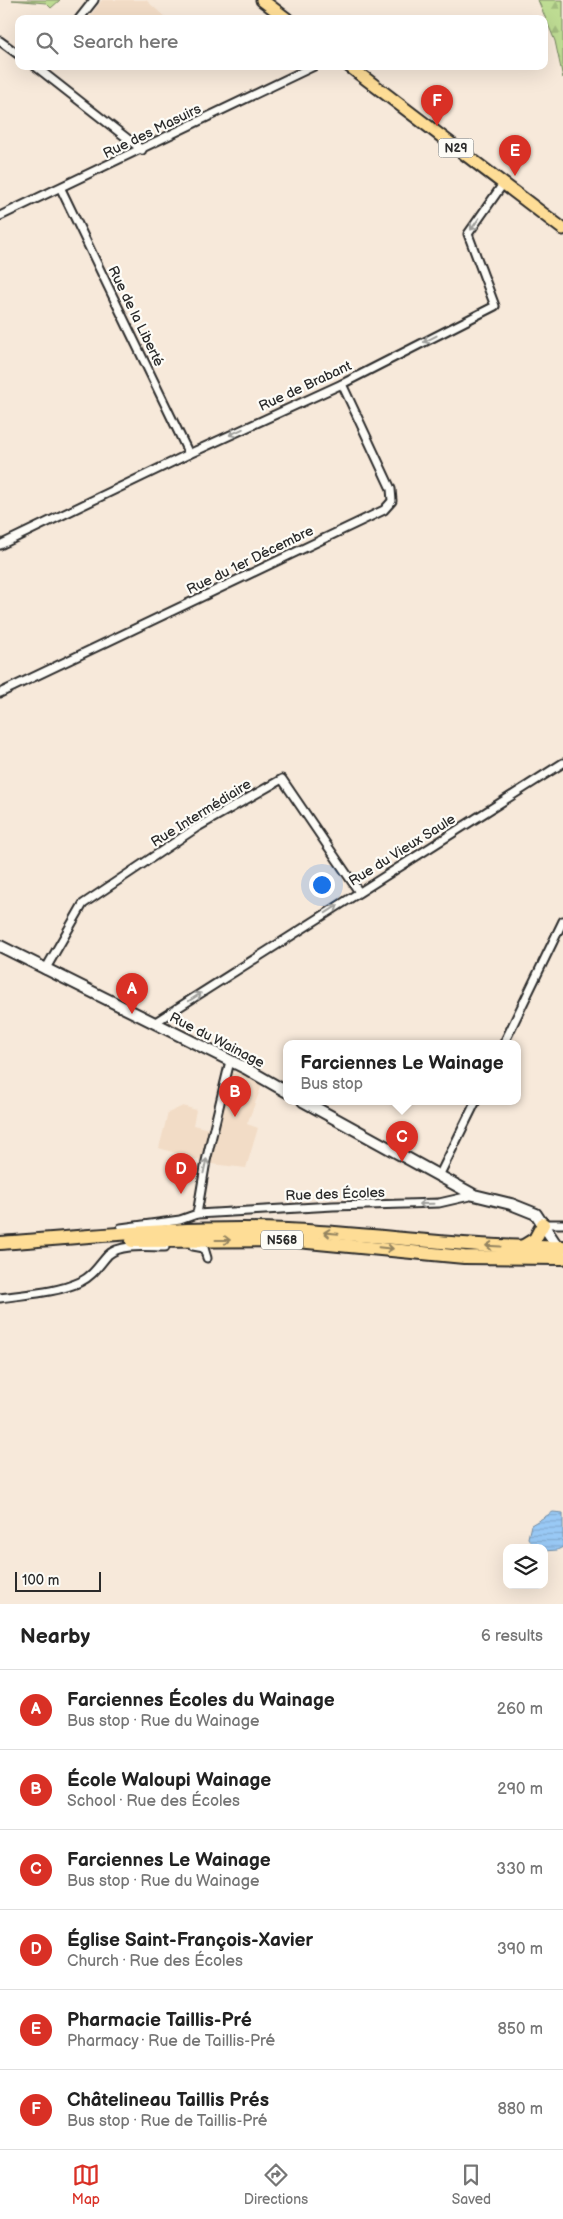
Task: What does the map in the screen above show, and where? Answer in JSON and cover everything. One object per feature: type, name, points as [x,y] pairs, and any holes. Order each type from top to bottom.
[{"type":"highway","points":[[520,1247],[535,1239],[543,1224]]},
{"type":"highway","name":"N568","points":[[0,1243],[166,1231],[230,1229],[288,1230],[520,1247],[562,1252]]},
{"type":"highway","name":"N568","points":[[0,1250],[133,1241],[287,1240],[464,1257],[562,1252]]},
{"type":"main road","points":[[262,0],[282,15]]},
{"type":"main road","name":"N29","points":[[354,70],[563,229]]},
{"type":"street","points":[[83,15],[94,0]]},
{"type":"street","points":[[0,41],[15,52]]},
{"type":"street","points":[[42,70],[142,150]]},
{"type":"street","name":"Rue des Masuirs","points":[[0,216],[61,189],[306,70]]},
{"type":"street","name":"Rue de Brabant","points":[[0,545],[189,454],[342,384],[495,306],[468,234],[503,184]]},
{"type":"street","name":"Rue de la Liberté","points":[[61,189],[189,454]]},
{"type":"street","name":"Rue du 1er Décembre","points":[[0,693],[384,510],[392,502],[391,489],[342,384]]},
{"type":"street","name":"Rue du Vieux Saule","points":[[154,1024],[563,763]]},
{"type":"street","name":"Rue Intermédiaire","points":[[45,970],[83,904],[196,828],[282,779],[359,892]]},
{"type":"street","points":[[505,1040],[563,921]]},
{"type":"street","name":"Rue du Wainage","points":[[1,948],[230,1061],[283,1090]]},
{"type":"street","points":[[197,1214],[206,1162],[230,1061]]},
{"type":"street","points":[[310,1105],[474,1195],[511,1204],[536,1214],[562,1252]]},
{"type":"street","points":[[439,1176],[474,1105]]},
{"type":"street","name":"Rue des Écoles","points":[[121,1228],[180,1220],[197,1214],[333,1206],[439,1203],[474,1195]]},
{"type":"street","points":[[543,1224],[562,1222]]},
{"type":"street","points":[[0,1298],[65,1287],[81,1282],[90,1276],[109,1254],[120,1249],[200,1246],[204,1248],[207,1258]]},
{"type":"shaded area","points":[[102,0],[146,0],[163,15],[91,15]]},
{"type":"shaded area","points":[[238,1071],[262,1085],[247,1124],[258,1128],[246,1168],[211,1164],[159,1148],[168,1113],[183,1106],[196,1110],[193,1125],[217,1131],[229,1074]]},
{"type":"green space","points":[[12,0],[60,0],[51,8],[46,3]]},
{"type":"green space","points":[[538,0],[563,0],[563,78],[555,41],[548,24],[548,15],[544,15]]},
{"type":"water","points":[[553,1512],[563,1513],[563,1547],[548,1551],[548,1544],[532,1544],[528,1538],[531,1525]]},
{"type":"place","name":"Châtelineau Taillis Prés","points":[[437,126]]},
{"type":"place","name":"Pharmacie Taillis-Pré","points":[[515,176]]},
{"type":"place","name":"Farciennes Écoles du Wainage","points":[[132,1014]]},
{"type":"place","name":"École Waloupi Wainage","points":[[235,1117]]},
{"type":"place","name":"Farciennes Le Wainage","points":[[402,1162]]},
{"type":"place","name":"Église Saint-François-Xavier","points":[[181,1194]]}]
